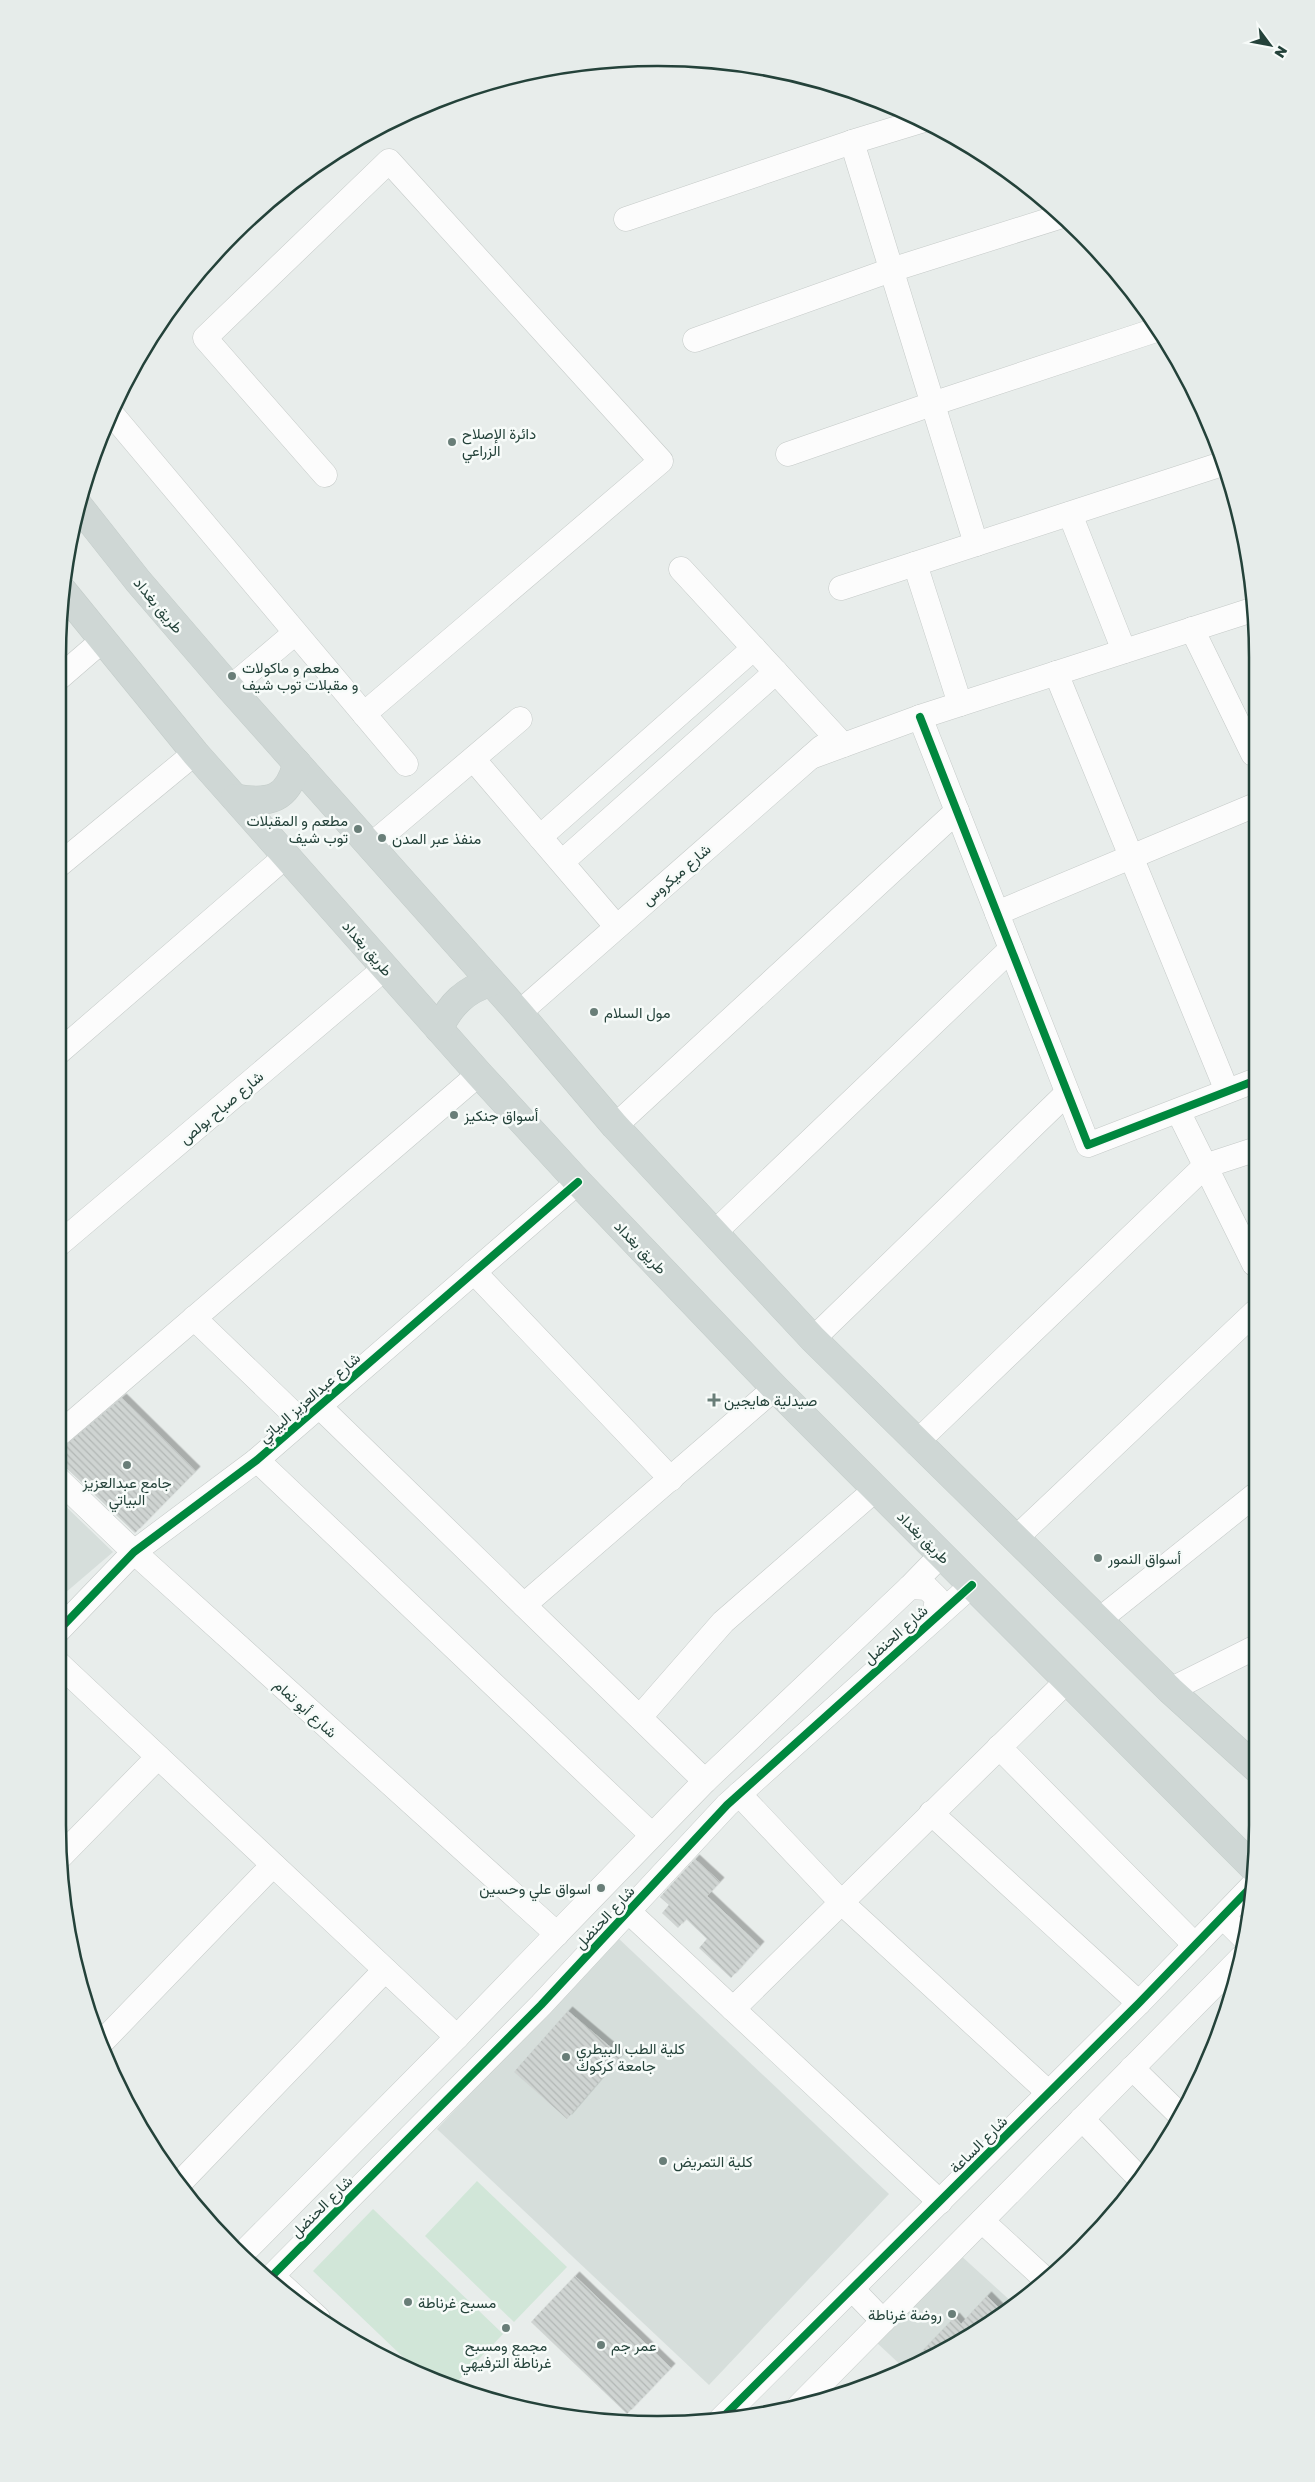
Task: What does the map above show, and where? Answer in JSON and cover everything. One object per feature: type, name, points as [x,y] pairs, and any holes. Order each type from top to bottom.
[{"type":"main road","name":"طريق بغداد","points":[[84,513],[138,581],[230,688],[519,1013],[615,1126],[714,1233],[813,1339],[916,1442],[1170,1690],[1249,1762]]},
{"type":"main road","name":"طريق بغداد","points":[[70,599],[195,753],[479,1074],[578,1182],[774,1388],[1247,1862]]},
{"type":"main road","points":[[235,798],[256,802],[272,800],[293,781],[297,763]]},
{"type":"main road","points":[[439,1029],[454,1004],[477,986],[491,982]]},
{"type":"street","points":[[626,220],[852,142],[912,124]]},
{"type":"street","points":[[852,142],[976,544]]},
{"type":"street","points":[[325,475],[205,338],[390,160],[661,461],[364,714]]},
{"type":"street","points":[[695,340],[892,270],[1053,219]]},
{"type":"street","points":[[788,454],[1151,332]]},
{"type":"street","points":[[116,420],[406,764]]},
{"type":"street","points":[[842,588],[1217,466]]},
{"type":"street","points":[[1070,514],[1124,651]]},
{"type":"street","points":[[915,564],[960,704]]},
{"type":"street","points":[[681,569],[839,740],[920,717],[1246,612]]},
{"type":"street","points":[[1192,629],[1244,713],[1249,736]]},
{"type":"street","points":[[230,688],[295,633]]},
{"type":"street","points":[[66,672],[103,640]]},
{"type":"street","points":[[540,837],[754,648]]},
{"type":"street","points":[[562,862],[776,672]]},
{"type":"street","points":[[1056,673],[1227,1092]]},
{"type":"street","points":[[920,717],[1088,1145],[1249,1083]]},
{"type":"street","points":[[370,846],[474,760],[520,719]]},
{"type":"street","name":"شارع ميكروس","points":[[519,1013],[811,757],[839,740]]},
{"type":"street","points":[[66,858],[195,753]]},
{"type":"street","points":[[474,760],[616,926]]},
{"type":"street","points":[[997,913],[1249,808]]},
{"type":"street","points":[[615,1126],[957,811]]},
{"type":"street","points":[[66,1047],[286,856]]},
{"type":"street","points":[[714,1233],[1011,949]]},
{"type":"street","name":"شارع صباح بولص","points":[[66,1238],[385,968]]},
{"type":"street","points":[[66,1428],[479,1074]]},
{"type":"street","points":[[813,1339],[1067,1093]]},
{"type":"street","points":[[1178,1111],[1249,1254]]},
{"type":"street","points":[[916,1442],[1205,1166],[1249,1152]]},
{"type":"street","name":"شارع عبدالعزيز البياتي","points":[[66,1623],[134,1552],[257,1460],[578,1182]]},
{"type":"street","points":[[474,1272],[671,1479]]},
{"type":"street","points":[[1016,1538],[1249,1317]]},
{"type":"street","points":[[194,1318],[301,1421]]},
{"type":"street","points":[[524,1604],[671,1479],[774,1388]]},
{"type":"street","points":[[319,1406],[705,1780]]},
{"type":"street","points":[[257,1460],[652,1834]]},
{"type":"street","name":"شارع أبو تمام","points":[[66,1487],[134,1552],[557,1934]]},
{"type":"street","points":[[640,1717],[723,1622],[876,1489]]},
{"type":"street","points":[[1099,1620],[1249,1500]]},
{"type":"street","name":"شارع الحنضل","points":[[246,2250],[457,2037],[705,1780],[910,1587],[940,1555]]},
{"type":"street","name":"شارع الحنضل","points":[[274,2274],[541,2005],[740,1794],[972,1585]]},
{"type":"street","points":[[910,1587],[927,1588],[937,1598],[934,1618]]},
{"type":"street","points":[[1170,1690],[1249,1650]]},
{"type":"street","points":[[66,1671],[457,2037]]},
{"type":"street","points":[[733,2009],[1067,1681]]},
{"type":"street","points":[[999,1747],[1195,1945]]},
{"type":"street","points":[[67,1850],[158,1757]]},
{"type":"street","points":[[740,1794],[842,1903],[1049,2093]]},
{"type":"street","points":[[931,1813],[1139,2003]]},
{"type":"street","points":[[106,2038],[272,1865]]},
{"type":"street","name":"شارع الساعة","points":[[729,2411],[1139,2003],[1245,1894]]},
{"type":"street","points":[[628,1911],[940,2202]]},
{"type":"street","points":[[1223,1917],[1238,1932]]},
{"type":"street","points":[[184,2179],[385,1970]]},
{"type":"street","points":[[809,2396],[1132,2068],[1230,1975]]},
{"type":"street","points":[[515,1977],[541,2005]]},
{"type":"street","points":[[1132,2068],[1175,2110]]},
{"type":"street","points":[[1082,2119],[1135,2173]]},
{"type":"street","points":[[982,2221],[1040,2275]]},
{"type":"street","points":[[852,2289],[883,2321]]},
{"type":"shaded area","points":[[66,1507],[113,1552],[66,1592]]},
{"type":"shaded area","name":"كلية التمريض","points":[[617,1937],[889,2194],[709,2385],[437,2129]]},
{"type":"shaded area","name":"روضة غرناطة","points":[[959,2254],[1009,2300],[953,2337],[900,2364],[875,2341]]},
{"type":"green space","points":[[477,2181],[567,2267],[514,2322],[425,2236]]},
{"type":"green space","name":"مسبح غرناطة","points":[[373,2209],[503,2334],[458,2381],[406,2359],[313,2271]]},
{"type":"building","name":"جامع عبدالعزيز البياتي","points":[[122,1398],[196,1471],[135,1533],[66,1468],[66,1445]]},
{"type":"building","points":[[695,1859],[720,1882],[707,1896],[760,1946],[731,1978],[699,1948],[707,1939],[686,1919],[678,1928],[662,1913],[669,1905],[660,1897]]},
{"type":"building","points":[[568,2011],[621,2056],[567,2119],[514,2072]]},
{"type":"building","name":"عمر جم","points":[[575,2276],[671,2368],[627,2414],[531,2322]]},
{"type":"building","points":[[987,2296],[998,2307],[953,2337],[918,2355],[955,2317],[961,2324]]},
{"type":"cycle path","points":[[920,717],[1088,1145],[1249,1083]]},
{"type":"cycle path","points":[[66,1623],[134,1552],[257,1460],[578,1182]]},
{"type":"cycle path","points":[[274,2274],[541,2005],[727,1805],[972,1585]]},
{"type":"cycle path","points":[[729,2411],[1139,2003],[1245,1894]]},
{"type":"place","name":"دائرة الإصلاح الزراعي","points":[[452,442]]},
{"type":"place","name":"مطعم و ماكولات و مقبلات توب شيف","points":[[232,676]]},
{"type":"place","name":"مطعم و المقبلات توب شيف","points":[[358,829]]},
{"type":"place","name":"منفذ عبر المدن","points":[[382,838]]},
{"type":"place","name":"مول السلام","points":[[594,1012]]},
{"type":"place","name":"أسواق جنكيز","points":[[454,1115]]},
{"type":"place","name":"صيدلية هايجين","points":[[714,1400]]},
{"type":"place","name":"جامع عبدالعزيز البياتي","points":[[127,1465]]},
{"type":"place","name":"أسواق النمور","points":[[1098,1558]]},
{"type":"place","name":"اسواق علي وحسين","points":[[601,1888]]},
{"type":"place","name":"كلية الطب البيطري جامعة كركوك","points":[[566,2057]]},
{"type":"place","name":"كلية التمريض","points":[[663,2161]]},
{"type":"place","name":"مسبح غرناطة","points":[[408,2302]]},
{"type":"place","name":"روضة غرناطة","points":[[952,2314]]},
{"type":"place","name":"مجمع ومسبح غرناطة الترفيهي","points":[[506,2328]]},
{"type":"place","name":"عمر جم","points":[[601,2345]]}]
